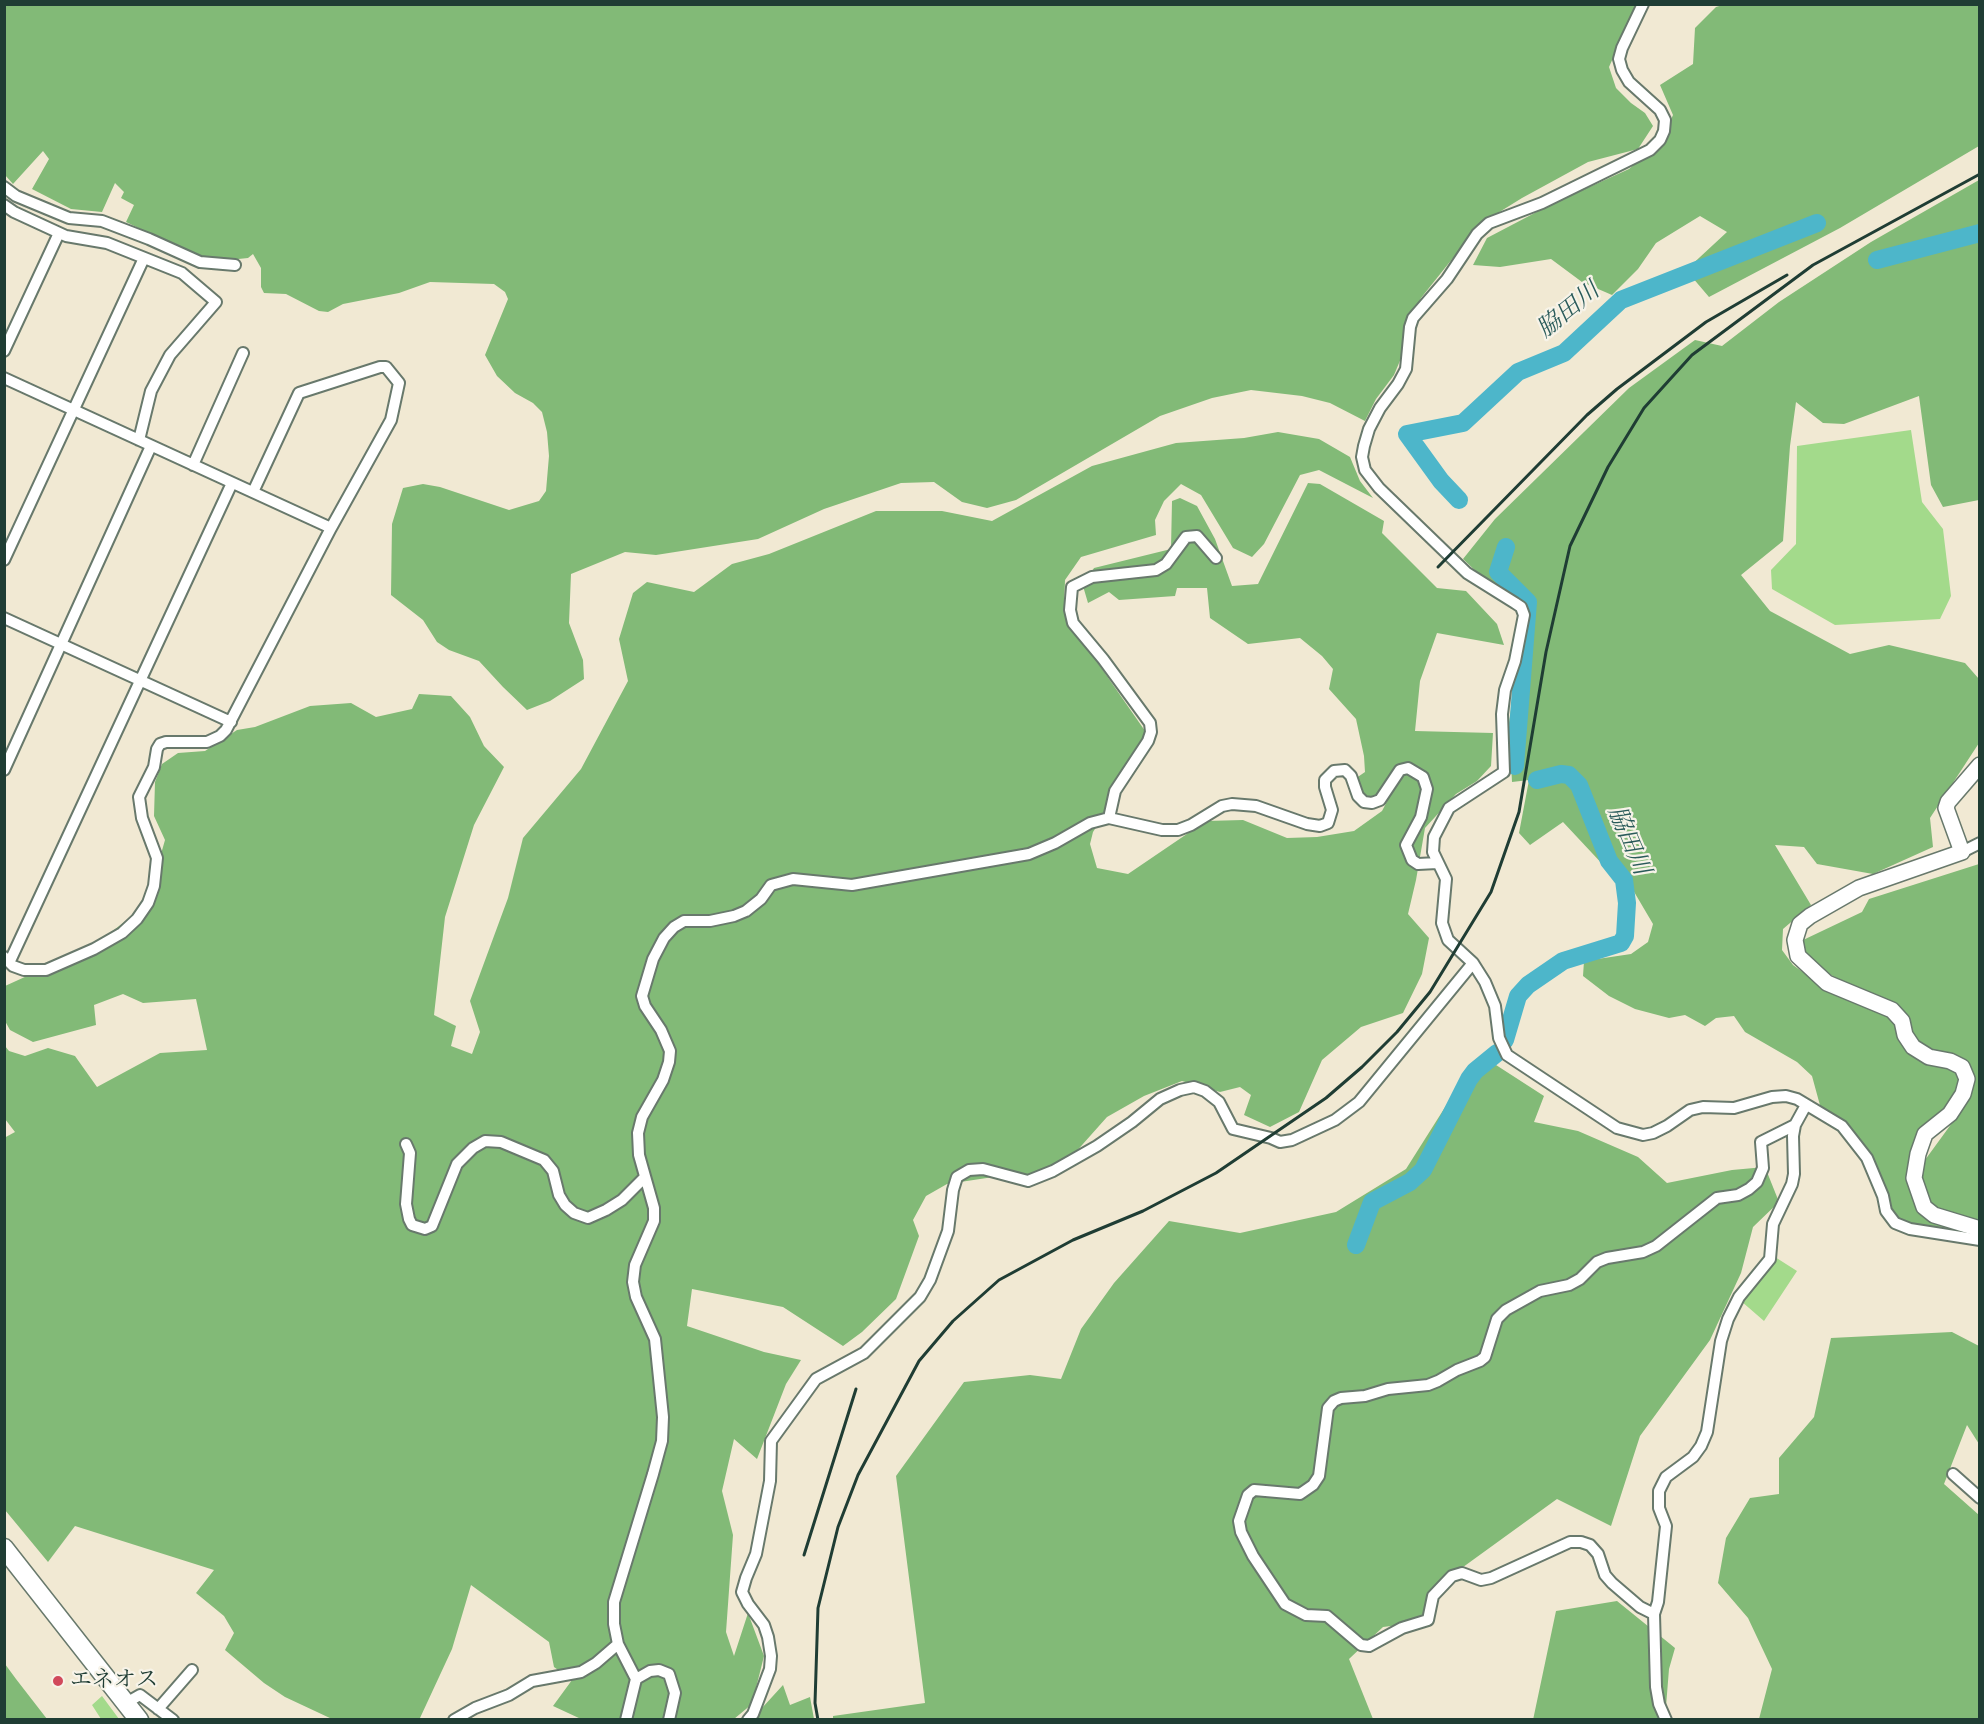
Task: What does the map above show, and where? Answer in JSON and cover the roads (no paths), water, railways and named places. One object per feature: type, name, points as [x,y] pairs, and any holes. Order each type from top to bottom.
[{"type":"main road","points":[[4,1548],[139,1719]]},
{"type":"street","points":[[1643,4],[1619,59],[1629,82],[1663,115],[1664,131],[1660,140],[1650,150],[1542,203],[1489,223],[1477,234],[1447,279],[1413,318],[1406,369],[1380,408],[1364,446],[1362,457],[1365,470],[1379,488],[1467,573],[1521,607],[1524,615],[1515,661],[1505,690],[1502,714],[1504,772],[1449,808],[1434,837],[1433,852],[1446,879],[1442,923],[1448,940],[1473,963],[1485,982],[1496,1006],[1499,1038],[1507,1055],[1617,1128],[1634,1134],[1653,1133],[1690,1110],[1703,1107],[1734,1108],[1772,1097],[1786,1096],[1842,1126],[1867,1158],[1886,1211],[1895,1223],[1910,1229],[1980,1240]]},
{"type":"street","points":[[4,187],[16,196],[69,218],[102,221],[200,262],[235,265]]},
{"type":"street","points":[[4,205],[66,236],[107,243],[182,273],[216,302],[170,355],[151,391],[139,440]]},
{"type":"street","points":[[4,351],[59,233]]},
{"type":"street","points":[[4,560],[144,258]]},
{"type":"street","points":[[193,465],[243,353]]},
{"type":"street","points":[[232,483],[141,680],[7,959],[13,966],[24,970],[46,970],[94,949],[122,933],[137,919],[148,903],[154,886],[157,858],[142,818],[139,797],[154,767],[157,749],[160,744],[166,742],[207,742],[220,736],[231,722],[331,528],[391,420],[399,383],[386,367],[299,393],[253,492]]},
{"type":"street","points":[[4,378],[331,528]]},
{"type":"street","points":[[4,770],[151,446]]},
{"type":"street","points":[[1109,819],[1115,790],[1148,741],[1151,732],[1150,723],[1098,652],[1073,623],[1070,610],[1072,587],[1092,577],[1156,570],[1166,564],[1186,537],[1197,536],[1216,558]]},
{"type":"street","points":[[4,618],[231,722]]},
{"type":"street","points":[[1962,852],[1946,807],[1980,765]]},
{"type":"street","points":[[626,1719],[636,1679],[618,1644],[614,1624],[614,1602],[662,1441],[663,1417],[655,1339],[636,1297],[633,1282],[636,1265],[654,1221],[654,1208],[639,1155],[638,1133],[642,1117],[663,1080],[670,1051],[661,1030],[645,1006],[642,996],[653,959],[664,938],[674,927],[684,921],[710,921],[734,916],[746,911],[761,899],[771,885],[793,879],[852,885],[1029,854],[1055,843],[1090,823],[1109,819],[1162,830],[1178,830],[1191,825],[1222,806],[1232,804],[1256,806],[1320,826],[1328,823],[1332,810],[1325,780],[1334,771],[1345,770],[1351,776],[1358,796],[1364,802],[1372,804],[1380,800],[1400,770],[1408,768],[1423,777],[1427,789],[1421,818],[1406,845],[1412,860],[1418,864],[1437,863]]},
{"type":"street","points":[[1980,843],[1962,852],[1859,888],[1800,924],[1795,940],[1798,956],[1827,983],[1892,1010],[1902,1021],[1905,1035],[1913,1047],[1929,1058],[1950,1061],[1962,1067],[1967,1080],[1963,1094],[1950,1114],[1925,1134],[1918,1154],[1914,1178],[1923,1207],[1934,1215],[1980,1229]]},
{"type":"street","points":[[748,1719],[753,1714],[770,1669],[771,1656],[764,1625],[742,1592],[756,1554],[770,1481],[771,1441],[816,1379],[864,1353],[920,1297],[930,1280],[948,1231],[953,1190],[957,1177],[969,1170],[983,1169],[1028,1180],[1053,1171],[1097,1146],[1160,1099],[1180,1090],[1194,1087],[1205,1091],[1219,1102],[1233,1129],[1271,1137],[1280,1142],[1292,1140],[1335,1120],[1359,1102],[1449,989],[1473,963]]},
{"type":"street","points":[[1666,1719],[1659,1704],[1656,1687],[1654,1614],[1658,1602],[1666,1526],[1659,1508],[1659,1491],[1666,1477],[1693,1456],[1701,1446],[1707,1432],[1721,1341],[1728,1319],[1739,1297],[1770,1259],[1773,1224],[1794,1174],[1795,1125],[1806,1105]]},
{"type":"street","points":[[1654,1614],[1640,1607],[1612,1583],[1605,1575],[1598,1554],[1590,1545],[1570,1542],[1491,1578],[1481,1580],[1462,1573],[1452,1576],[1433,1596],[1428,1620],[1402,1628],[1369,1646],[1361,1645],[1327,1616],[1306,1615],[1285,1604],[1253,1556],[1241,1532],[1239,1521],[1248,1495],[1254,1491],[1300,1494],[1313,1485],[1319,1476],[1328,1408],[1334,1401],[1341,1398],[1365,1396],[1388,1389],[1428,1385],[1480,1361],[1485,1357],[1497,1319],[1506,1310],[1540,1291],[1569,1285],[1580,1280],[1597,1262],[1643,1252],[1656,1246],[1717,1198],[1738,1195],[1749,1189],[1757,1182],[1763,1168],[1761,1142],[1795,1125]]},
{"type":"street","points":[[406,1144],[410,1153],[406,1204],[412,1225],[425,1229],[432,1226],[457,1164],[473,1148],[485,1141],[501,1142],[544,1160],[553,1171],[559,1195],[565,1205],[574,1213],[588,1218],[622,1200],[645,1177]]},
{"type":"street","points":[[1953,1474],[1980,1498]]},
{"type":"street","points":[[454,1719],[509,1695],[532,1681],[581,1672],[596,1663],[618,1644]]},
{"type":"street","points":[[158,1709],[192,1670]]},
{"type":"street","points":[[636,1679],[650,1671],[659,1670],[669,1674],[675,1693],[669,1719]]},
{"type":"street","points":[[126,1703],[140,1695],[173,1719]]},
{"type":"waterway","name":"脇田川","points":[[1459,500],[1441,481],[1407,434],[1463,423],[1518,372],[1564,353],[1621,300],[1817,223]]},
{"type":"waterway","name":"脇田川","points":[[1877,260],[1980,233]]},
{"type":"waterway","name":"脇田川","points":[[1506,547],[1498,572],[1528,602],[1515,766]]},
{"type":"waterway","name":"脇田川","points":[[1505,1040],[1518,996],[1528,985],[1563,961],[1621,943],[1625,936],[1627,903],[1624,880],[1609,861],[1579,785],[1569,775],[1561,774],[1537,780]]},
{"type":"waterway","name":"脇田川","points":[[1356,1245],[1372,1202],[1410,1182],[1423,1170],[1469,1079],[1497,1053]]},
{"type":"railway","points":[[818,1720],[815,1703],[818,1608],[838,1527],[858,1475],[919,1361],[953,1321],[999,1280],[1073,1240],[1143,1211],[1216,1173],[1326,1098],[1362,1067],[1397,1032],[1430,992],[1491,892],[1519,812],[1546,652],[1570,546],[1608,467],[1644,408],[1692,355],[1813,265],[1980,174]]},
{"type":"railway","points":[[1438,567],[1587,415],[1617,389],[1706,322],[1787,275]]},
{"type":"railway","points":[[804,1555],[856,1389]]},
{"type":"place","name":"エネオス","points":[[58,1681]]}]
